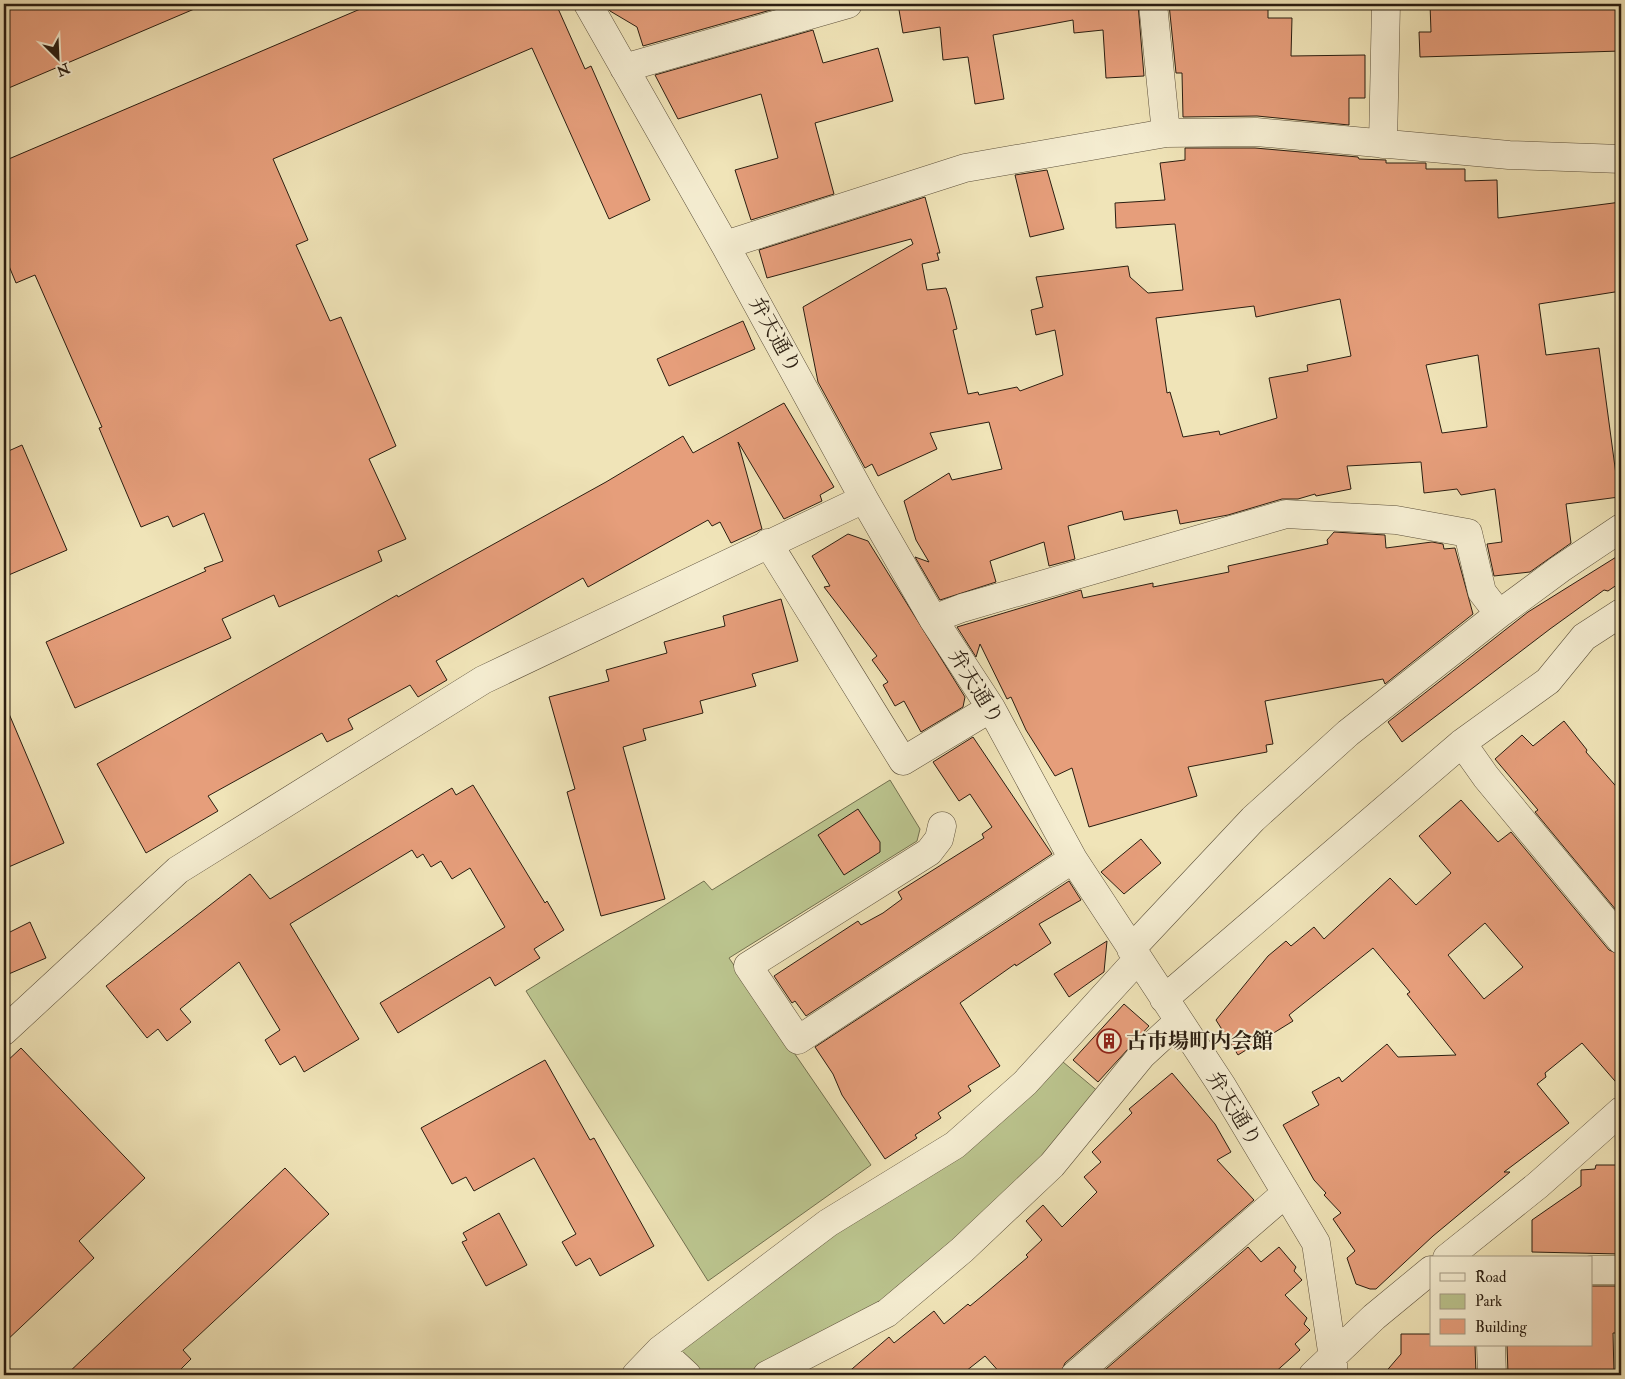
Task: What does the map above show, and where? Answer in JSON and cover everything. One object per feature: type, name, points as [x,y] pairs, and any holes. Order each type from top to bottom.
[{"type":"street","name":"弁天通り","points":[[588,4],[725,245],[864,498],[933,619],[991,708],[1073,859],[1222,1086],[1316,1243],[1326,1370]]},
{"type":"street","points":[[624,68],[848,4]]},
{"type":"street","points":[[1153,4],[1166,133]]},
{"type":"street","points":[[1383,144],[1386,4]]},
{"type":"street","points":[[725,245],[966,168],[1166,133],[1256,132],[1509,155],[1621,159]]},
{"type":"street","points":[[4,1030],[178,870],[483,680],[864,498]]},
{"type":"street","points":[[933,619],[962,608],[1286,514],[1396,520],[1468,533],[1482,592],[1499,614]]},
{"type":"street","points":[[636,1375],[660,1350],[828,1223],[955,1146],[1025,1083],[1134,954],[1253,819],[1348,733],[1499,614],[1621,528]]},
{"type":"street","points":[[768,544],[903,761],[991,708]]},
{"type":"street","points":[[767,1375],[887,1313],[962,1250],[1052,1165],[1142,1055],[1171,1010],[1462,743],[1548,681],[1584,637],[1621,613]]},
{"type":"street","points":[[1462,743],[1486,777],[1621,940]]},
{"type":"street","points":[[942,826],[938,839],[929,852],[748,966],[798,1040],[1073,859]]},
{"type":"street","points":[[1464,1252],[1621,1111]]},
{"type":"street","points":[[1075,1375],[1286,1194]]},
{"type":"street","points":[[1592,1270],[1621,1270]]},
{"type":"street","points":[[1326,1370],[1374,1317],[1430,1271]]},
{"type":"street","points":[[1491,1346],[1492,1375]]},
{"type":"street","points":[[660,1350],[687,1375]]},
{"type":"green space","points":[[890,780],[920,829],[917,841],[729,958],[871,1165],[708,1281],[526,991],[704,881],[712,890]]},
{"type":"green space","points":[[1063,1062],[1100,1093],[1043,1159],[882,1306],[742,1375],[702,1375],[676,1350],[1026,1095]]},
{"type":"building","points":[[4,4],[206,4],[4,90]]},
{"type":"building","points":[[372,4],[556,4],[585,69],[591,66],[650,200],[609,219],[532,48],[273,159],[308,240],[296,245],[330,321],[341,317],[396,446],[369,459],[406,539],[378,551],[382,561],[279,607],[274,595],[222,619],[231,638],[75,708],[46,642],[206,571],[204,568],[223,561],[204,513],[173,527],[168,516],[141,527],[99,428],[102,427],[35,275],[16,283],[4,254],[4,161]]},
{"type":"building","points":[[606,4],[792,4],[643,46],[637,27],[610,11]]},
{"type":"building","points":[[898,4],[1138,4],[1144,76],[1106,78],[1103,30],[1074,33],[1073,20],[993,35],[1004,99],[975,104],[968,57],[943,60],[940,27],[903,33]]},
{"type":"building","points":[[1169,4],[1268,4],[1268,18],[1292,18],[1291,56],[1365,55],[1365,98],[1349,98],[1349,125],[1257,116],[1183,117],[1182,73],[1176,73]]},
{"type":"building","points":[[1430,4],[1621,4],[1621,51],[1420,57],[1419,32],[1431,32]]},
{"type":"building","points":[[813,30],[823,63],[878,48],[893,101],[815,123],[834,194],[751,220],[735,170],[778,158],[761,94],[678,119],[655,75]]},
{"type":"building","points":[[1185,148],[1255,148],[1386,160],[1386,163],[1426,163],[1426,169],[1465,169],[1465,181],[1497,180],[1498,218],[1621,202],[1621,291],[1539,304],[1546,355],[1599,348],[1619,497],[1566,504],[1571,543],[1530,572],[1494,576],[1487,544],[1502,542],[1495,489],[1461,495],[1457,489],[1424,493],[1421,462],[1347,466],[1351,489],[1316,496],[1315,494],[1298,499],[1282,499],[1228,515],[1180,524],[1177,510],[1124,520],[1122,511],[1068,526],[1075,559],[1049,566],[1044,542],[990,561],[996,582],[940,600],[915,557],[929,562],[916,540],[904,501],[949,473],[952,480],[1002,469],[989,422],[930,433],[937,449],[878,476],[872,464],[865,468],[818,382],[803,307],[913,244],[911,239],[767,278],[759,250],[925,197],[940,253],[937,253],[939,260],[922,264],[927,290],[946,288],[957,329],[953,330],[968,394],[978,392],[979,395],[1017,387],[1020,391],[1063,375],[1055,330],[1036,335],[1031,310],[1043,307],[1036,277],[1128,266],[1130,277],[1148,293],[1183,290],[1175,224],[1116,228],[1115,203],[1165,200],[1160,163],[1185,160]],"holes":[[[1340,299],[1351,356],[1307,365],[1308,371],[1269,378],[1277,418],[1220,435],[1219,431],[1183,437],[1170,392],[1167,393],[1156,318],[1254,306],[1256,317]],[[1478,355],[1487,427],[1442,433],[1426,365]]]},
{"type":"building","points":[[1047,170],[1064,229],[1030,237],[1015,175]]},
{"type":"building","points":[[743,321],[755,349],[669,386],[657,359]]},
{"type":"building","points":[[784,403],[834,487],[820,495],[822,501],[784,519],[738,442],[762,529],[731,543],[720,522],[712,526],[708,520],[588,587],[583,578],[436,661],[447,680],[418,697],[410,685],[348,719],[353,729],[327,742],[322,733],[208,796],[218,811],[146,853],[97,764],[397,595],[398,597],[606,482],[683,436],[693,453]]},
{"type":"building","points":[[22,445],[67,550],[4,577],[4,453]]},
{"type":"building","points":[[1334,532],[1385,535],[1386,548],[1432,542],[1443,544],[1444,549],[1455,548],[1473,614],[1385,684],[1383,679],[1265,701],[1273,744],[1266,745],[1267,752],[1188,767],[1197,796],[1089,827],[1072,768],[1055,776],[1026,730],[1011,697],[1007,699],[980,644],[976,657],[957,627],[1081,590],[1083,598],[1153,583],[1153,587],[1229,572],[1228,566],[1328,544],[1327,540]]},
{"type":"building","points":[[848,534],[868,541],[965,697],[963,707],[921,732],[904,701],[895,706],[883,685],[888,682],[872,660],[877,656],[824,587],[830,586],[812,556]]},
{"type":"building","points":[[1621,554],[1621,582],[1608,591],[1604,590],[1550,629],[1402,742],[1388,722],[1528,612]]},
{"type":"building","points":[[781,599],[798,661],[752,674],[756,686],[700,701],[703,713],[643,729],[646,740],[623,747],[665,899],[601,916],[567,792],[575,789],[549,697],[609,681],[606,670],[667,653],[664,642],[725,626],[723,616]]},
{"type":"building","points":[[4,702],[64,843],[4,869]]},
{"type":"building","points":[[1564,721],[1587,750],[1586,752],[1621,792],[1621,916],[1535,812],[1538,810],[1495,759],[1522,735],[1533,746]]},
{"type":"building","points":[[973,737],[1052,854],[806,1016],[795,1001],[792,1003],[774,976],[858,921],[861,925],[883,913],[902,899],[898,892],[984,838],[982,834],[992,827],[970,794],[959,801],[933,762]]},
{"type":"building","points":[[473,785],[545,903],[547,901],[564,930],[534,949],[540,958],[495,986],[490,977],[398,1033],[380,1003],[505,927],[470,868],[452,879],[441,861],[431,867],[423,854],[417,858],[412,850],[290,924],[359,1039],[304,1072],[295,1056],[280,1065],[265,1040],[280,1030],[239,962],[180,1009],[191,1022],[167,1041],[158,1029],[147,1038],[106,986],[250,874],[270,899],[452,788],[456,795]]},
{"type":"building","points":[[1461,800],[1498,842],[1511,832],[1609,950],[1621,955],[1621,1088],[1582,1043],[1545,1073],[1546,1077],[1537,1084],[1569,1123],[1504,1172],[1510,1172],[1433,1236],[1376,1289],[1370,1289],[1356,1284],[1347,1258],[1355,1251],[1333,1219],[1341,1213],[1324,1195],[1326,1193],[1314,1180],[1283,1125],[1319,1105],[1312,1092],[1339,1077],[1342,1082],[1387,1044],[1398,1057],[1456,1055],[1407,994],[1410,992],[1373,948],[1289,1015],[1293,1021],[1238,1055],[1216,1020],[1268,956],[1286,941],[1291,946],[1314,927],[1324,939],[1390,878],[1416,905],[1451,873],[1419,836]],"holes":[[[1485,923],[1523,967],[1484,999],[1448,955]]]},
{"type":"building","points":[[858,809],[880,842],[880,852],[844,875],[818,835]]},
{"type":"building","points":[[1141,839],[1161,863],[1124,894],[1101,872]]},
{"type":"building","points":[[1069,881],[1081,900],[1039,924],[1051,943],[1016,966],[1015,964],[960,1003],[1000,1066],[968,1086],[971,1091],[938,1113],[941,1118],[915,1135],[917,1138],[885,1159],[842,1095],[833,1074],[815,1047]]},
{"type":"building","points":[[30,922],[46,958],[4,976],[4,935]]},
{"type":"building","points":[[1107,941],[1104,972],[1069,997],[1054,974]]},
{"type":"building","name":"古市場町内会館","points":[[1124,1004],[1149,1026],[1098,1082],[1073,1060]]},
{"type":"building","points":[[21,1048],[145,1178],[79,1241],[94,1258],[4,1343],[4,1064]]},
{"type":"building","points":[[545,1060],[590,1140],[594,1138],[654,1246],[600,1276],[590,1258],[576,1266],[562,1242],[576,1234],[534,1158],[474,1191],[466,1177],[452,1184],[421,1128]]},
{"type":"building","points":[[1172,1073],[1215,1124],[1231,1152],[1217,1160],[1254,1200],[1065,1363],[1060,1375],[1002,1375],[985,1356],[961,1375],[845,1375],[889,1337],[894,1343],[934,1311],[944,1324],[968,1304],[970,1306],[1028,1257],[1026,1255],[1042,1240],[1026,1221],[1043,1205],[1062,1227],[1097,1192],[1084,1177],[1101,1162],[1092,1152],[1132,1113],[1129,1109]]},
{"type":"building","points":[[1596,1165],[1621,1165],[1621,1254],[1532,1252],[1532,1220],[1581,1186],[1581,1170],[1595,1169]]},
{"type":"building","points":[[285,1168],[329,1214],[183,1350],[191,1359],[175,1375],[66,1375]]},
{"type":"building","points":[[499,1213],[527,1265],[486,1286],[462,1242],[467,1240],[463,1233]]},
{"type":"building","points":[[1248,1247],[1261,1262],[1279,1247],[1296,1267],[1294,1271],[1302,1280],[1285,1295],[1307,1318],[1304,1324],[1310,1330],[1295,1344],[1300,1350],[1272,1375],[1099,1375]]},
{"type":"building","points":[[1592,1286],[1621,1286],[1620,1333],[1613,1333],[1614,1375],[1537,1375],[1537,1372],[1508,1373],[1507,1346],[1592,1346]]},
{"type":"building","points":[[1401,1334],[1430,1334],[1430,1346],[1475,1346],[1476,1375],[1383,1375],[1401,1354]]},
{"type":"place","name":"古市場町内会館","points":[[1109,1041]]}]
